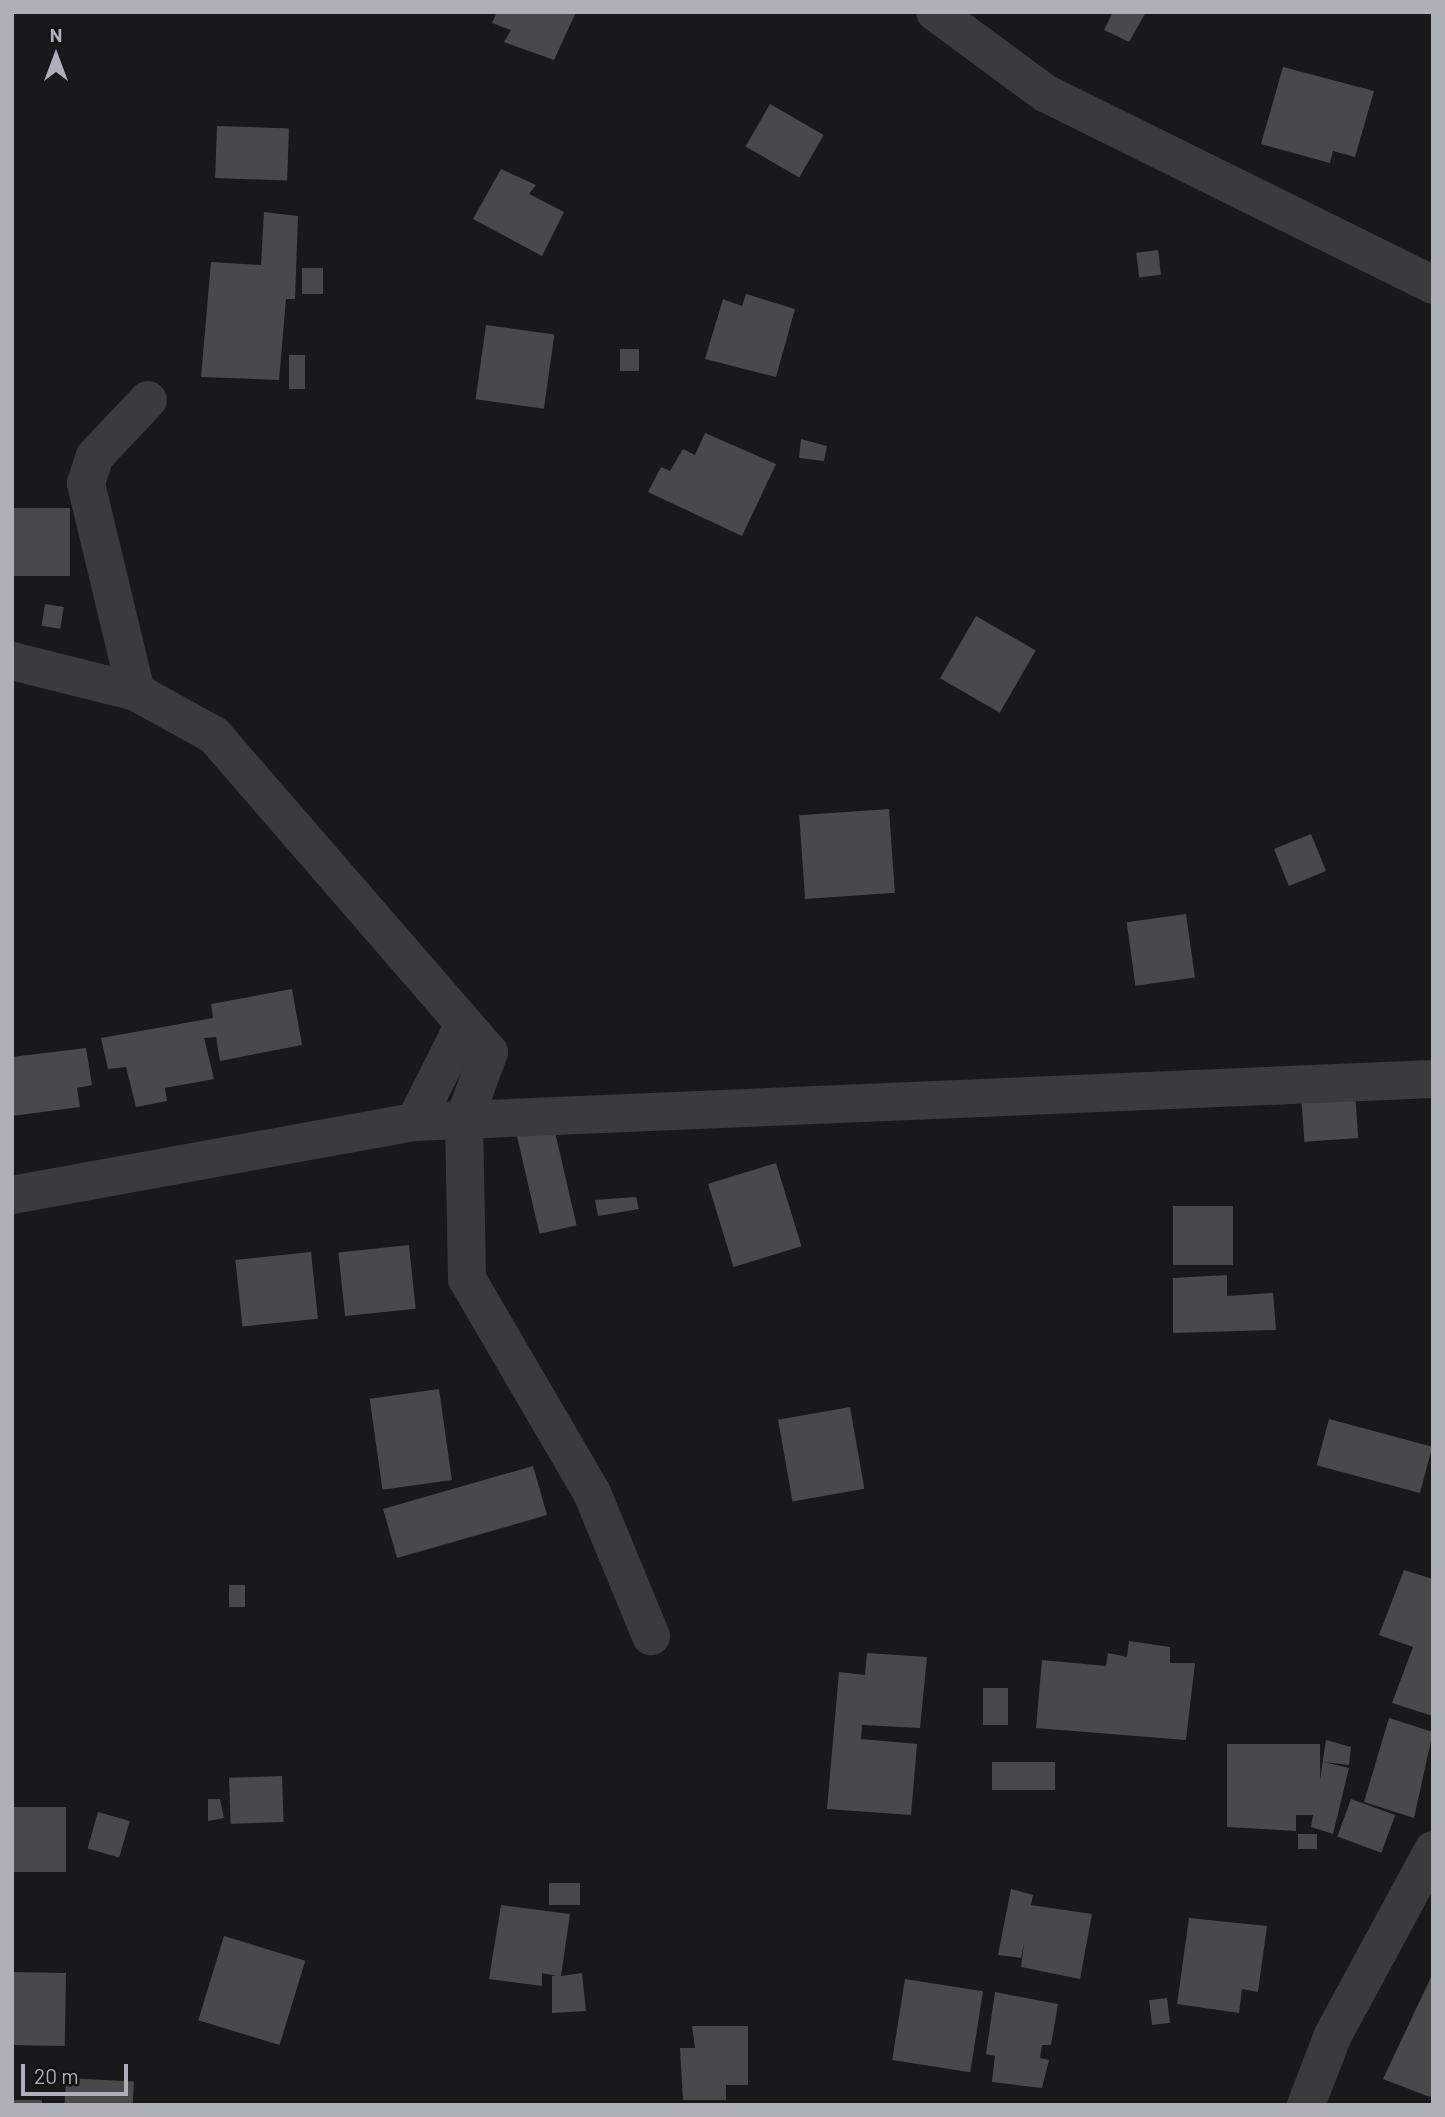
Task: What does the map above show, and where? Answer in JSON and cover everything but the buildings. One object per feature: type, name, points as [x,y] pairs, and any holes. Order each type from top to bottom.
[{"type":"street","points":[[935,12],[1045,93],[1433,285]]},
{"type":"street","points":[[136,692],[86,484],[95,456],[148,400]]},
{"type":"street","points":[[12,661],[136,692],[214,735],[489,1052],[464,1120],[467,1279],[592,1493],[651,1636]]},
{"type":"street","points":[[415,1122],[464,1024]]},
{"type":"street","points":[[12,1195],[415,1122],[1433,1079]]},
{"type":"street","points":[[1306,2105],[1333,2035],[1433,1850]]}]
